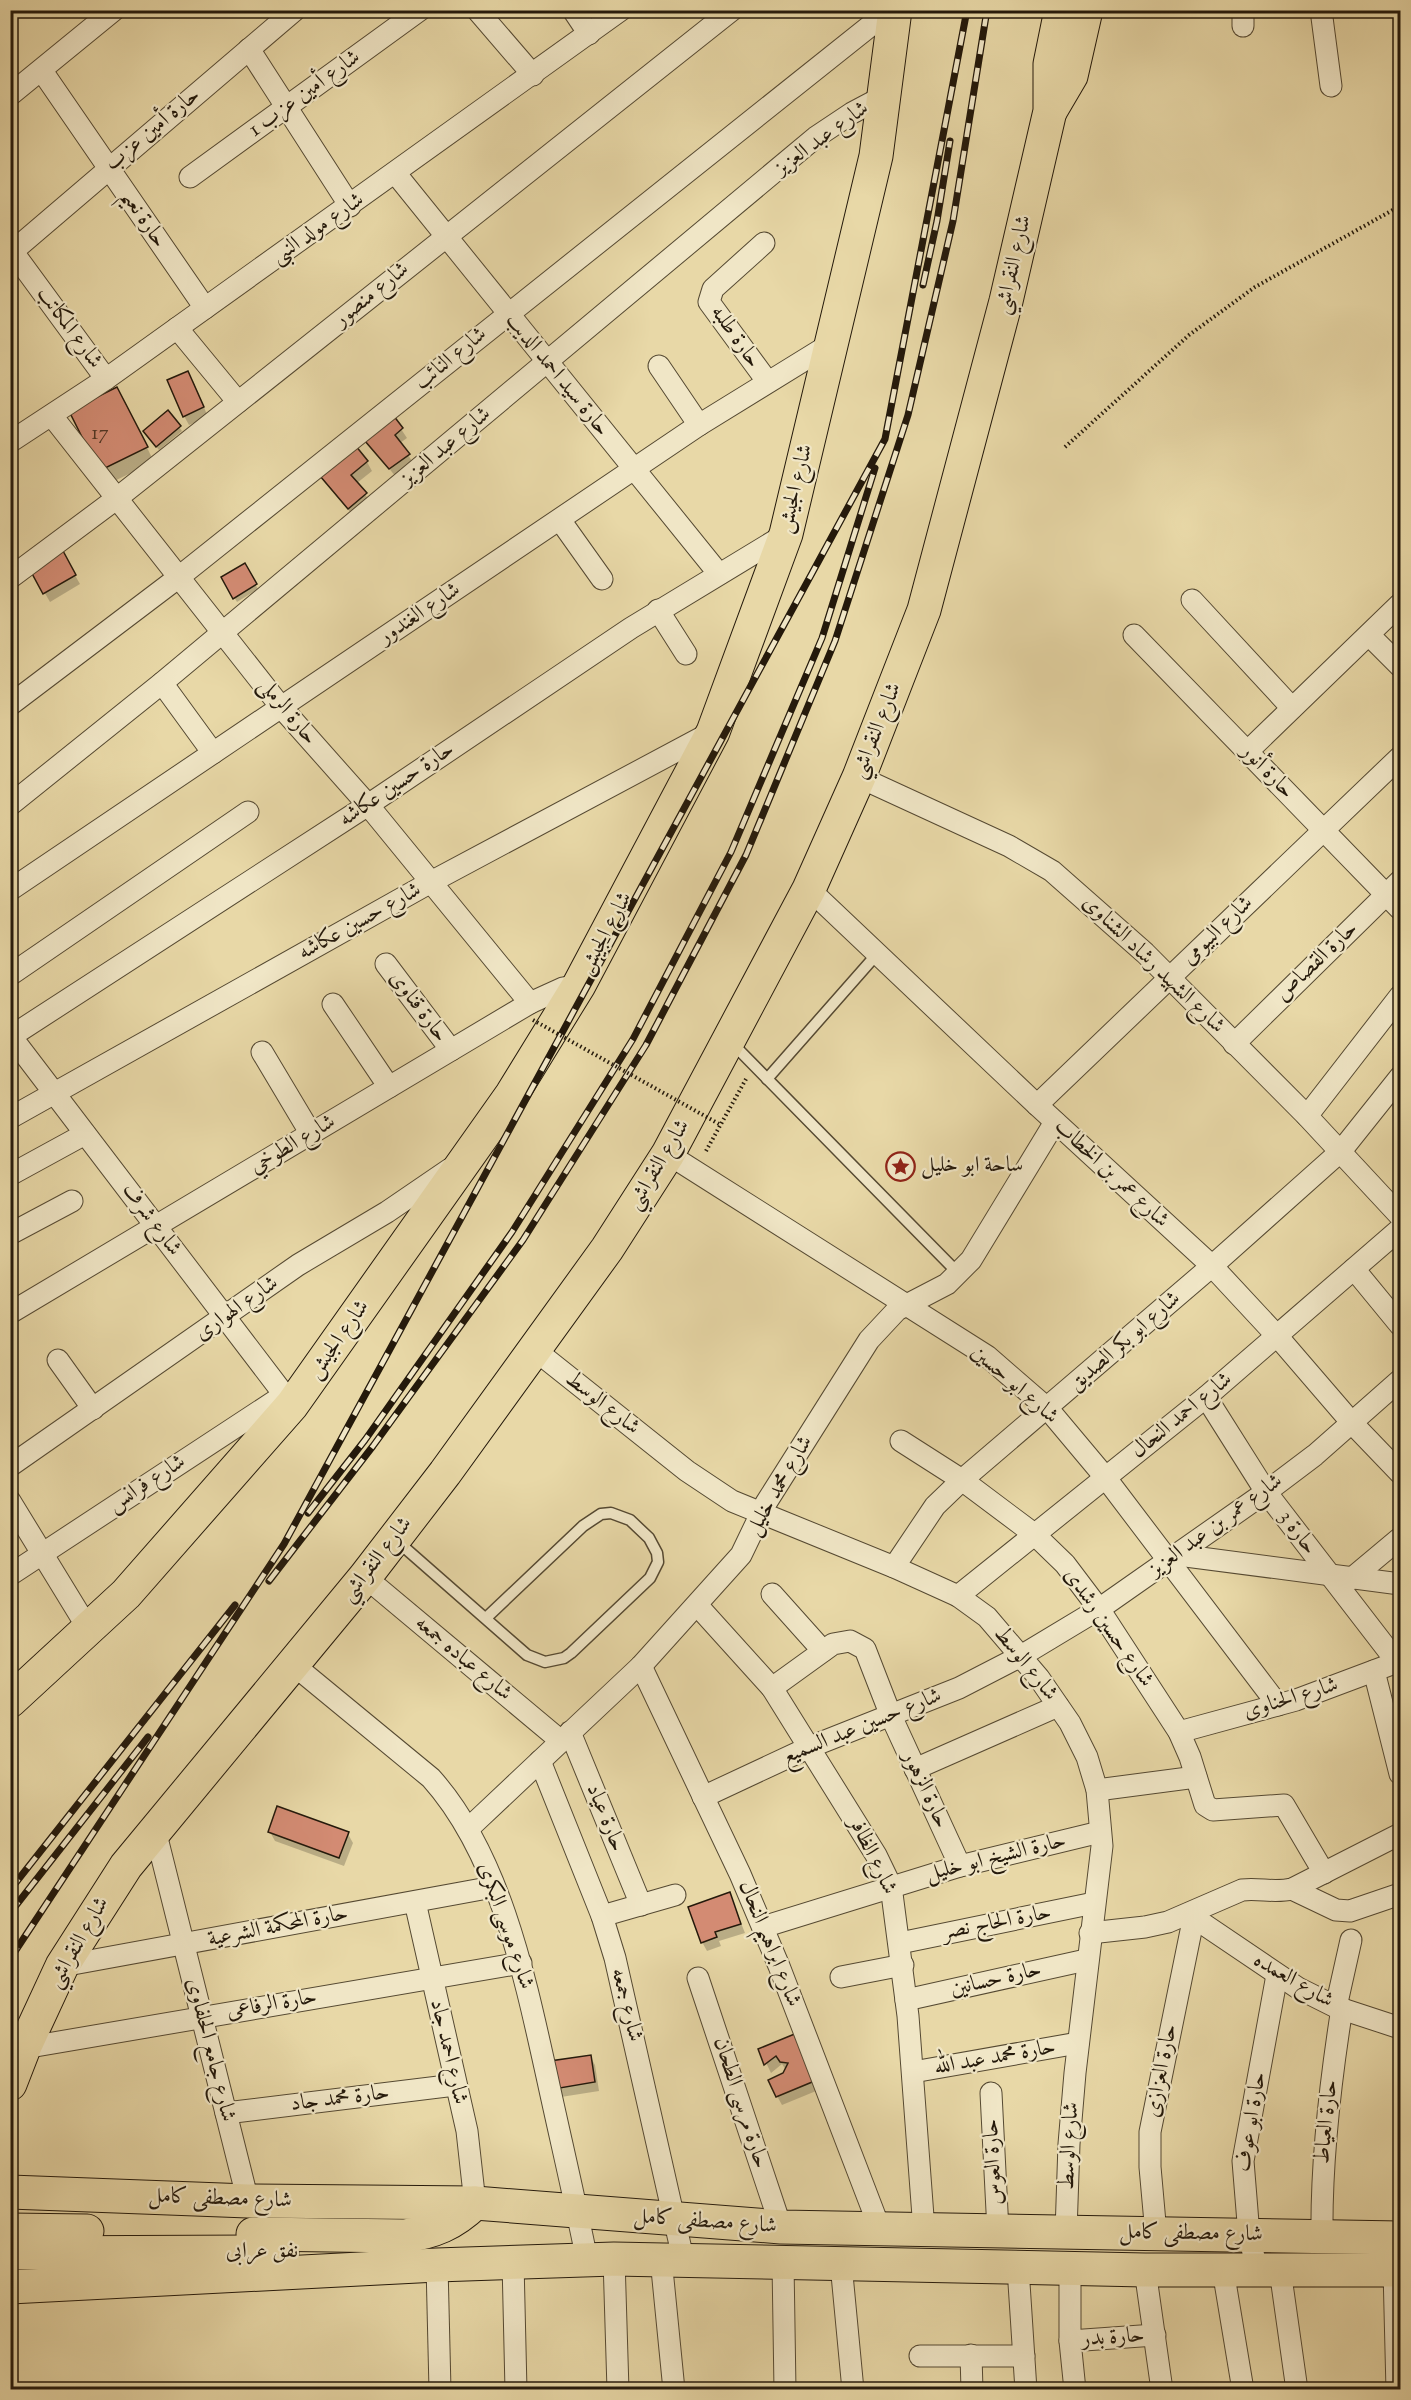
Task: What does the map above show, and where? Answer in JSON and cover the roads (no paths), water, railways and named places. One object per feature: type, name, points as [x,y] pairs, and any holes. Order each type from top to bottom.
[{"type":"main road","name":"شارع الجيش","points":[[10,1701],[126,1594],[288,1400],[468,1157],[512,1094],[579,985],[713,732],[786,534],[862,219],[886,95],[896,10]]},
{"type":"main road","name":"شارع النقراشي","points":[[10,2084],[62,1966],[126,1866],[295,1665],[365,1577],[535,1350],[607,1249],[668,1154],[809,889],[859,777],[924,610],[1006,301],[1050,111],[1050,64],[1060,10]]},
{"type":"main road","name":"شارع النقراشي","points":[[1050,111],[1071,76],[1086,10]]},
{"type":"main road","name":"شارع مصطفى كامل","points":[[10,2192],[248,2201],[475,2203],[781,2228],[1401,2238]]},
{"type":"main road","name":"نفق عرابى","points":[[10,2230],[404,2236],[428,2233],[448,2225],[475,2203]]},
{"type":"main road","name":"نفق عرابى","points":[[10,2253],[419,2252],[513,2262]]},
{"type":"main road","name":"شارع مصطفى كامل","points":[[10,2288],[437,2265],[672,2258],[783,2263],[1145,2271],[1397,2270]]},
{"type":"street","points":[[10,95],[114,10]]},
{"type":"street","name":"حارة أمين عزب","points":[[15,261],[108,168],[295,10]]},
{"type":"street","name":"شارع أمين عزب 1","points":[[190,177],[420,10]]},
{"type":"street","points":[[477,10],[533,75]]},
{"type":"street","points":[[573,10],[589,34]]},
{"type":"street","name":"شارع مولد النبى","points":[[10,442],[106,379],[396,174],[621,10]]},
{"type":"street","name":"شارع منصور","points":[[10,578],[116,499],[732,10]]},
{"type":"street","name":"شارع النائب","points":[[10,705],[179,577],[890,10]]},
{"type":"street","points":[[1321,10],[1332,86]]},
{"type":"street","points":[[249,49],[350,206]]},
{"type":"street","name":"حارة نعيم","points":[[42,71],[205,308]]},
{"type":"street","name":"شارع عبد العزيز","points":[[10,804],[162,683],[816,137],[852,113],[886,95]]},
{"type":"street","name":"حارة سيد احمد الديب","points":[[396,174],[719,574]]},
{"type":"street","name":"حارة طلبه","points":[[764,243],[713,289],[709,302],[767,381]]},
{"type":"street","name":"شارع المكاتب","points":[[15,261],[106,379]]},
{"type":"street","points":[[177,328],[238,402]]},
{"type":"street","name":"شارع الغندور","points":[[10,890],[699,425],[832,343]]},
{"type":"street","points":[[659,366],[699,425]]},
{"type":"street","name":"حارة الرملى","points":[[52,416],[282,707],[368,805],[531,1011]]},
{"type":"street","points":[[560,520],[602,579]]},
{"type":"street","name":"حارة حسين عكاشه","points":[[11,1036],[368,805],[658,610],[786,534]]},
{"type":"street","points":[[1192,600],[1292,708]]},
{"type":"street","points":[[1247,752],[1401,604]]},
{"type":"street","points":[[658,610],[686,654]]},
{"type":"street","name":"حارة أنور","points":[[1134,635],[1324,830],[1396,895]]},
{"type":"street","points":[[1369,635],[1401,666]]},
{"type":"street","points":[[162,683],[213,753]]},
{"type":"street","name":"شارع حسين عكاشه","points":[[10,1118],[431,882],[713,732]]},
{"type":"street","name":"شارع البيومى","points":[[1036,1105],[1401,757]]},
{"type":"street","name":"شارع الشهيد رشاد الشناوى","points":[[859,777],[1009,846],[1052,871],[1170,978],[1341,1151],[1401,1216]]},
{"type":"street","points":[[10,975],[248,812]]},
{"type":"street","name":"شارع عمر بن الخطاب","points":[[809,889],[1036,1105],[1212,1266],[1278,1337],[1352,1423],[1401,1473]]},
{"type":"street","name":"حارة القصاص","points":[[1234,1044],[1396,895]]},
{"type":"street","name":"حارة قناوى","points":[[386,964],[451,1050]]},
{"type":"street","name":"شارع الطوخي","points":[[10,1313],[451,1050],[531,1011],[563,988],[579,985]]},
{"type":"street","points":[[1307,1116],[1401,996]]},
{"type":"street","points":[[333,1004],[389,1087]]},
{"type":"street","name":"شارع شرف","points":[[11,1036],[288,1400]]},
{"type":"street","points":[[262,1052],[311,1134]]},
{"type":"street","name":"شارع ابو بكر الصديق","points":[[894,1567],[935,1506],[962,1480],[1212,1266],[1341,1151],[1401,1077]]},
{"type":"street","name":"شارع محمد خليل","points":[[469,1827],[641,1666],[741,1556],[760,1514],[869,1340],[886,1320],[908,1304],[959,1274],[971,1260],[1055,1122]]},
{"type":"street","points":[[10,1175],[85,1134]]},
{"type":"street","name":"شارع ابو حسين","points":[[668,1154],[987,1356],[1048,1408],[1174,1558],[1278,1705]]},
{"type":"street","name":"شارع الهوارى","points":[[10,1466],[226,1318],[298,1265],[387,1212],[468,1157]]},
{"type":"street","points":[[10,1234],[72,1201]]},
{"type":"street","name":"شارع احمد النحال","points":[[958,1596],[1206,1397],[1401,1229]]},
{"type":"street","points":[[1354,1269],[1401,1325]]},
{"type":"street","name":"شارع الوسط","points":[[535,1350],[687,1471],[732,1501],[894,1567],[958,1596],[987,1617],[1021,1656],[1058,1706],[1087,1757],[1097,1790],[1102,1846],[1086,1960],[1078,2043],[1069,2144],[1066,2232]]},
{"type":"street","points":[[58,1360],[93,1409]]},
{"type":"street","name":"شارع عمر بن عبد العزيز","points":[[1021,1656],[1099,1609],[1266,1492],[1352,1423],[1401,1380]]},
{"type":"street","name":"حارة 3","points":[[1206,1397],[1266,1492],[1329,1577],[1399,1662]]},
{"type":"street","name":"شارع فرانس","points":[[10,1575],[288,1400]]},
{"type":"street","name":"شارع حسين رشدى","points":[[901,1441],[962,1480],[1034,1534],[1065,1564],[1099,1609],[1179,1732],[1201,1798],[1213,1810],[1284,1805],[1323,1873]]},
{"type":"street","points":[[10,1501],[89,1630]]},
{"type":"street","points":[[1351,1579],[1401,1538]]},
{"type":"street","points":[[1174,1558],[1401,1584]]},
{"type":"street","name":"شارع عباده جمعه","points":[[365,1577],[565,1736]]},
{"type":"street","points":[[771,1594],[823,1651]]},
{"type":"street","name":"شارع الظافر","points":[[697,1605],[772,1688],[876,1855],[891,1886],[903,1965],[924,2230]]},
{"type":"street","name":"حارة الزهور","points":[[772,1688],[833,1644],[850,1641],[865,1649],[891,1716],[960,1866]]},
{"type":"street","name":"شارع حسين عبد السميع","points":[[704,1797],[810,1747],[958,1688],[1021,1656]]},
{"type":"street","name":"شارع الحناوى","points":[[1179,1732],[1278,1705],[1399,1662]]},
{"type":"street","name":"شارع موسى البكرى","points":[[295,1665],[431,1778],[449,1798],[469,1827],[521,1963],[577,2212],[601,2259],[618,2390]]},
{"type":"street","name":"شارع ابراهيم النحال","points":[[641,1666],[763,1927],[880,2229]]},
{"type":"street","points":[[1374,1671],[1400,1774]]},
{"type":"street","points":[[915,1769],[1058,1706]]},
{"type":"street","name":"حارة عياد","points":[[565,1736],[641,1905]]},
{"type":"street","name":"شارع جمعه","points":[[540,1761],[602,1916],[625,1994],[676,2221],[672,2258],[674,2390]]},
{"type":"street","points":[[1097,1790],[1196,1778]]},
{"type":"street","name":"شارع جامع الحلفاوى","points":[[155,1830],[248,2201]]},
{"type":"street","name":"حارة الشيخ ابو خليل","points":[[763,1927],[960,1866],[1100,1832]]},
{"type":"street","points":[[1090,1933],[1168,1922],[1194,1914],[1242,1890],[1254,1889],[1276,1893],[1292,1888],[1401,1834]]},
{"type":"street","name":"حارة المحكمة الشرعية","points":[[62,1966],[493,1887]]},
{"type":"street","points":[[1292,1888],[1336,1911],[1350,1911],[1401,1894]]},
{"type":"street","points":[[602,1916],[675,1894]]},
{"type":"street","name":"شارع احمد جاد","points":[[415,1902],[467,2131],[475,2203]]},
{"type":"street","name":"حارة الحاج نصر","points":[[900,1943],[1095,1903]]},
{"type":"street","name":"شارع العمده","points":[[1194,1914],[1277,1975],[1339,2007],[1401,2028]]},
{"type":"street","name":"حارة العزازى","points":[[1156,2234],[1150,2167],[1150,2132],[1194,1914]]},
{"type":"street","name":"حارة العياط","points":[[1322,2237],[1324,2144],[1339,2007],[1352,1940]]},
{"type":"street","name":"حارة حسانين","points":[[906,2000],[1086,1960]]},
{"type":"street","name":"حارة الرفاعى","points":[[24,2048],[521,1963]]},
{"type":"street","points":[[841,1977],[903,1965]]},
{"type":"street","name":"حارة ابو عوف","points":[[1277,1975],[1243,2161],[1249,2235],[1269,2270],[1297,2390]]},
{"type":"street","name":"حارة مرسى الطحان","points":[[698,1978],[781,2228]]},
{"type":"street","name":"حارة محمد عبد الله","points":[[913,2072],[1078,2043]]},
{"type":"street","name":"حارة محمد جاد","points":[[226,2113],[455,2085]]},
{"type":"street","name":"حارة العوس","points":[[991,2093],[998,2231]]},
{"type":"street","points":[[513,2262],[516,2390]]},
{"type":"street","points":[[783,2263],[785,2390]]},
{"type":"street","points":[[841,2264],[853,2390]]},
{"type":"street","points":[[437,2265],[440,2390]]},
{"type":"street","points":[[1018,2268],[1026,2390]]},
{"type":"street","points":[[1070,2269],[1070,2341],[1075,2390]]},
{"type":"street","points":[[1223,2270],[1243,2390]]},
{"type":"street","points":[[1397,2270],[1397,2390]]},
{"type":"street","points":[[1145,2271],[1162,2390]]},
{"type":"street","name":"حارة بدر","points":[[1070,2341],[1155,2335]]},
{"type":"street","points":[[971,2355],[972,2390]]},
{"type":"street","points":[[920,2356],[1024,2356]]},
{"type":"lane","points":[[767,1079],[877,954]]},
{"type":"lane","points":[[730,1041],[959,1274]]},
{"type":"lane","points":[[394,1538],[486,1618],[536,1660],[555,1662],[564,1658],[650,1578],[658,1562],[654,1545],[622,1515],[601,1514],[583,1526],[486,1618]]},
{"type":"railway","points":[[10,1959],[284,1544],[885,439],[967,10]]},
{"type":"railway","points":[[269,1581],[373,1446],[523,1240],[646,1045],[746,855],[835,641],[908,415],[953,221],[987,10]]},
{"type":"railway","points":[[923,285],[937,221],[950,141]]},
{"type":"railway","points":[[308,1513],[365,1440],[512,1232],[633,1039],[731,852],[822,638],[875,468]]},
{"type":"railway","points":[[10,1890],[235,1605]]},
{"type":"railway","points":[[10,1913],[148,1737]]},
{"type":"place","name":"ساحة ابو خليل","points":[[900,1166]]}]
